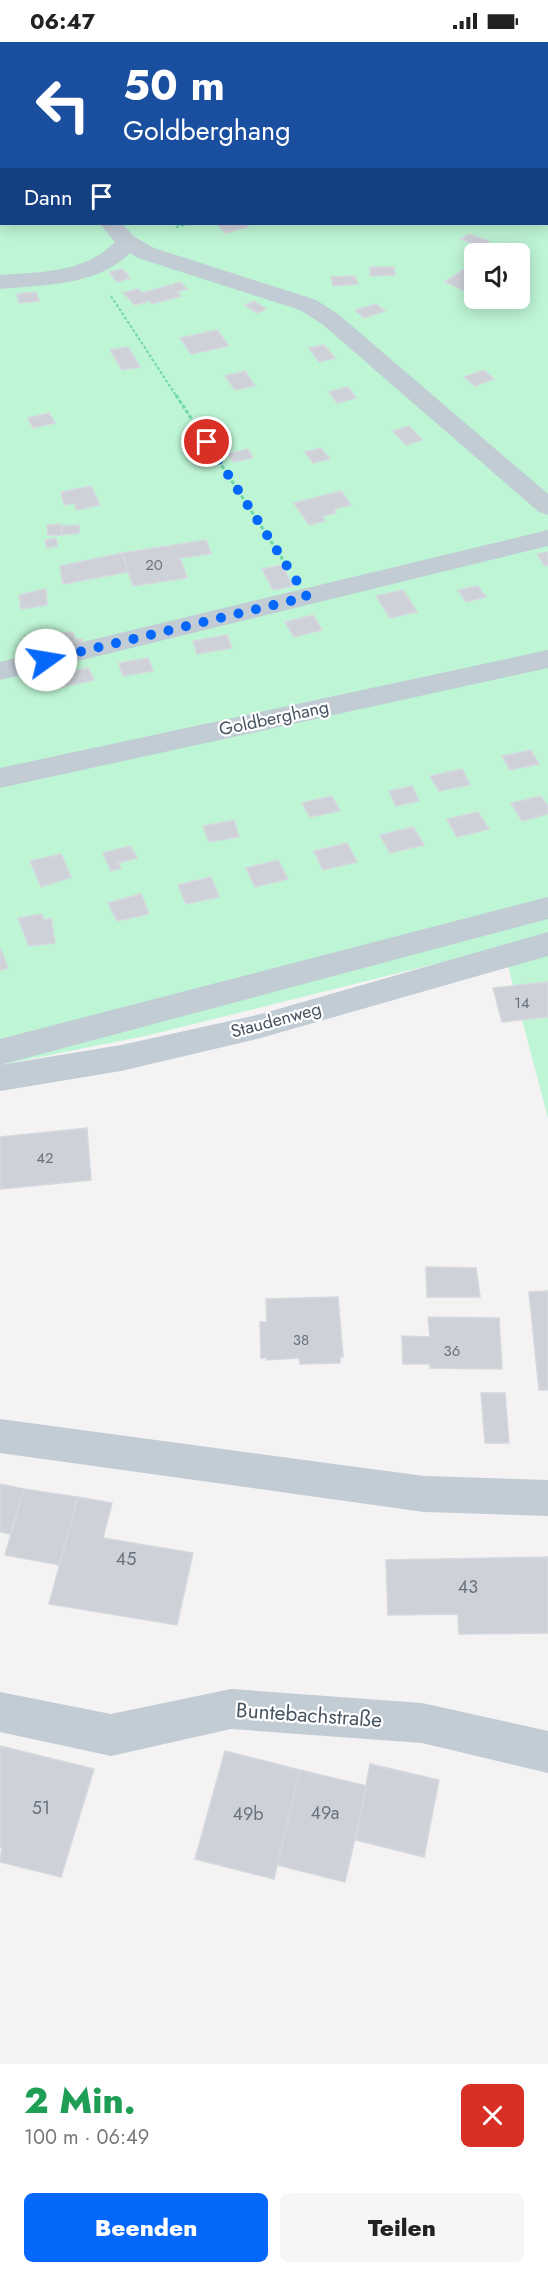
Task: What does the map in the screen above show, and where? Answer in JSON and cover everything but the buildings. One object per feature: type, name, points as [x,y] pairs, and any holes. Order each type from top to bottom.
[{"type":"street","points":[[112,225],[127,242],[146,253],[308,305],[330,319],[548,507]]},
{"type":"street","points":[[0,282],[31,280],[93,268],[115,255],[127,242]]},
{"type":"street","points":[[0,671],[548,538]]},
{"type":"street","name":"Goldberghang","points":[[0,778],[548,659]]},
{"type":"street","points":[[0,1052],[548,908]]},
{"type":"street","name":"Staudenweg","points":[[0,1078],[121,1058],[256,1027],[548,944]]},
{"type":"street","points":[[0,1436],[69,1448],[424,1494],[548,1498]]},
{"type":"street","name":"Buntebachstraße","points":[[0,1712],[111,1735],[231,1709],[422,1723],[548,1752]]},
{"type":"path","points":[[93,268],[307,597]]},
{"type":"green space","points":[[0,225],[548,225],[548,1118],[503,947],[145,1036],[0,1065]]},
{"type":"route","points":[[46,660],[307,597],[207,442]]}]
